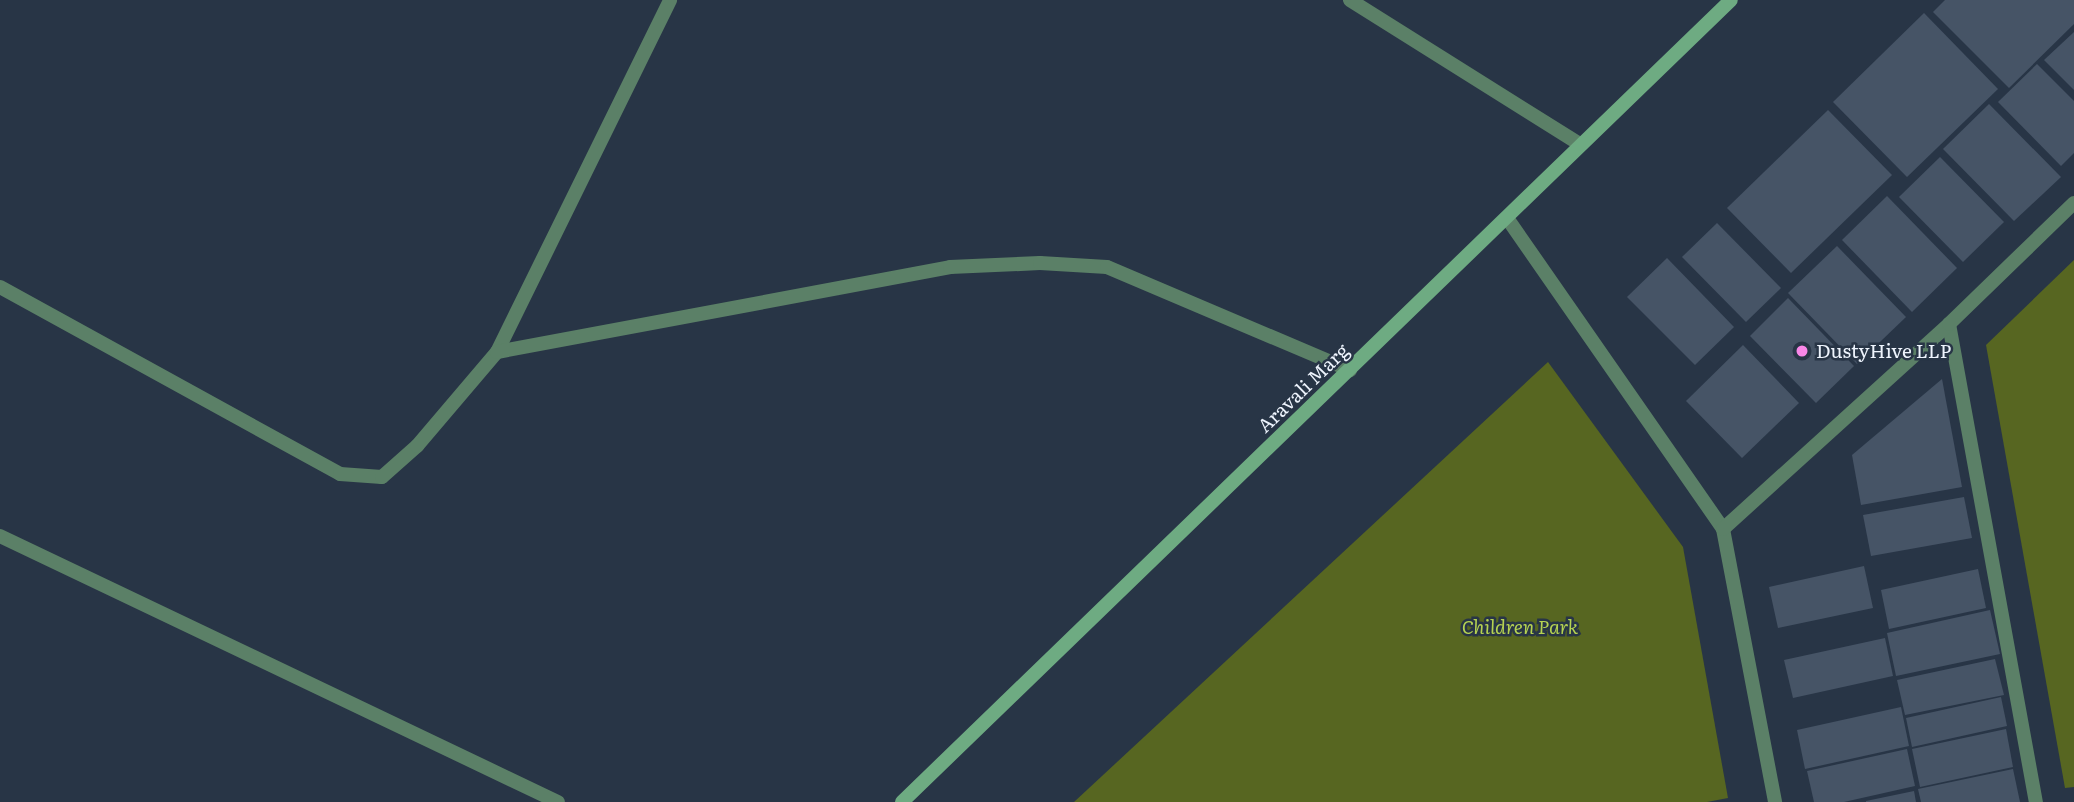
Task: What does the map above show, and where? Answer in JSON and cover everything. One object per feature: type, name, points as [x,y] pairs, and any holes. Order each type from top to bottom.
[{"type":"street","points":[[0,287],[340,474],[382,477],[417,446],[497,352],[670,0]]},
{"type":"street","points":[[1350,0],[1580,144]]},
{"type":"street","name":"Aravali Marg","points":[[902,802],[1731,0]]},
{"type":"street","points":[[1723,529],[1950,324],[2074,203]]},
{"type":"street","points":[[1507,218],[1723,529],[1775,802]]},
{"type":"street","points":[[497,352],[950,268],[1040,263],[1107,267],[1350,370]]},
{"type":"street","points":[[1950,324],[2036,802]]},
{"type":"street","points":[[0,536],[558,802]]},
{"type":"green space","points":[[2074,260],[2074,787],[2065,788],[1986,345]]},
{"type":"green space","name":"Children Park","points":[[1548,362],[1683,547],[1728,798],[1707,802],[1074,802]]},
{"type":"building","points":[[1945,0],[2074,0],[2074,24],[2009,88],[1933,12]]},
{"type":"building","points":[[1924,13],[1998,89],[1907,177],[1833,102]]},
{"type":"building","points":[[2074,32],[2074,90],[2044,60]]},
{"type":"building","points":[[2037,64],[2074,101],[2074,153],[2061,166],[1998,102]]},
{"type":"building","points":[[1989,104],[2061,177],[2014,221],[1943,149]]},
{"type":"building","points":[[1828,110],[1892,175],[1791,273],[1727,208]]},
{"type":"building","points":[[1940,157],[2004,222],[1963,262],[1899,197]]},
{"type":"building","points":[[1887,196],[1957,268],[1912,312],[1842,240]]},
{"type":"building","points":[[1717,223],[1781,288],[1746,322],[1682,257]]},
{"type":"building","points":[[1837,246],[1906,317],[1857,364],[1788,293]]},
{"type":"building","points":[[1667,258],[1734,327],[1695,365],[1627,297]]},
{"type":"building","name":"DustyHive LLP","points":[[1788,298],[1854,366],[1816,403],[1750,336]]},
{"type":"building","points":[[1743,345],[1799,403],[1742,458],[1686,401]]},
{"type":"building","points":[[1942,379],[1962,487],[1861,505],[1852,455]]},
{"type":"building","points":[[1964,497],[1972,538],[1871,556],[1863,515]]},
{"type":"building","points":[[1864,566],[1873,608],[1778,628],[1769,587]]},
{"type":"building","points":[[1978,569],[1986,608],[1889,629],[1881,590]]},
{"type":"building","points":[[1990,610],[2000,654],[1896,676],[1887,633]]},
{"type":"building","points":[[1885,638],[1893,676],[1793,698],[1784,660]]},
{"type":"building","points":[[1995,659],[2004,695],[1905,715],[1897,680]]},
{"type":"building","points":[[2001,697],[2007,726],[1912,747],[1906,718]]},
{"type":"building","points":[[1901,707],[1909,746],[1805,769],[1797,730]]},
{"type":"building","points":[[2006,729],[2013,767],[1920,787],[1912,749]]},
{"type":"building","points":[[1907,749],[1915,786],[1844,802],[1814,802],[1807,771]]},
{"type":"building","points":[[2013,769],[2020,802],[1921,802],[1918,789]]},
{"type":"building","points":[[1914,791],[1916,802],[1866,802],[1866,801]]},
{"type":"place","name":"DustyHive LLP","points":[[1802,351]]}]
